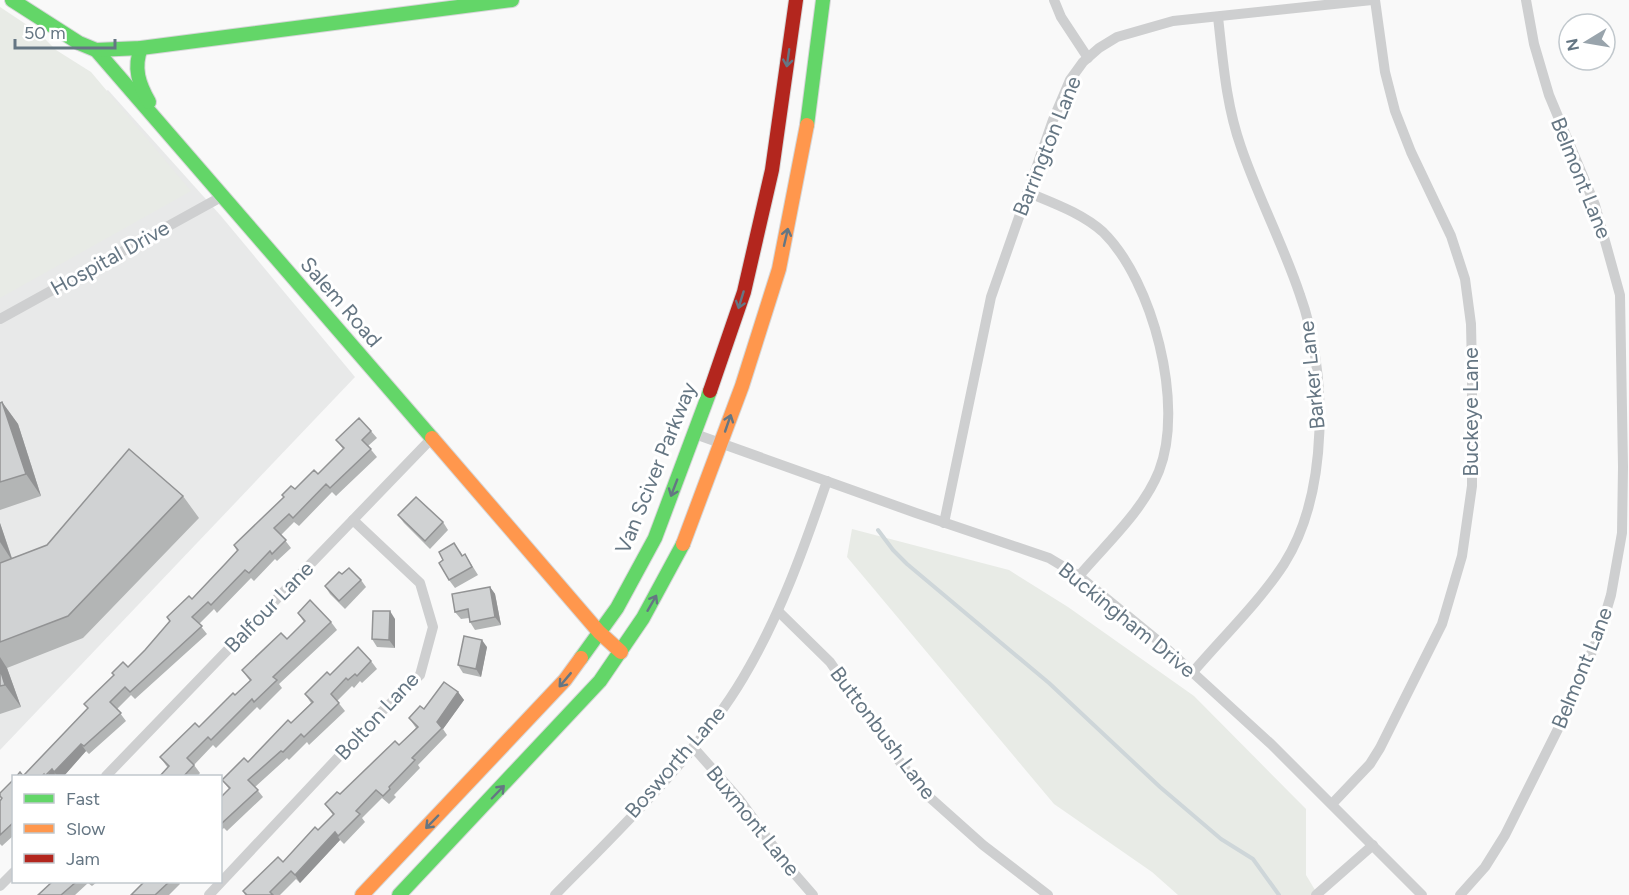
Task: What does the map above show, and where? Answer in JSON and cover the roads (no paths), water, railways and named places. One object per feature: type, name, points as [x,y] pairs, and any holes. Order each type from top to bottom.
[{"type":"street","name":"Salem Road","points":[[12,0],[79,43],[96,50],[599,632],[621,652]]},
{"type":"street","points":[[96,50],[141,48],[512,0]]},
{"type":"street","name":"Van Sciver Parkway","points":[[362,895],[537,712],[582,658],[616,608],[655,538],[695,434],[740,302],[757,237],[777,140],[796,0]]},
{"type":"street","points":[[399,895],[576,709],[621,652],[664,582],[685,539],[761,328],[781,259],[805,139],[823,0]]},
{"type":"street","points":[[1054,0],[1061,17],[1088,58]]},
{"type":"street","name":"Barrington Lane","points":[[944,523],[986,315],[1002,260],[1070,80],[1088,58],[1117,37],[1173,21],[1373,0]]},
{"type":"street","name":"Buckeye Lane","points":[[1332,804],[1370,764],[1380,748],[1442,624],[1462,556],[1472,486],[1471,324],[1465,279],[1451,236],[1411,152],[1395,111],[1385,72],[1373,0]]},
{"type":"street","name":"Belmont Lane","points":[[1460,895],[1485,867],[1506,835],[1565,715],[1599,634],[1611,595],[1622,533],[1620,295],[1602,223],[1545,84],[1534,44],[1526,0]]},
{"type":"street","name":"Barker Lane","points":[[1193,672],[1284,565],[1310,508],[1319,446],[1319,403],[1307,318],[1281,243],[1241,146],[1227,94],[1218,17]]},
{"type":"street","points":[[141,48],[136,57],[136,69],[143,92],[169,135]]},
{"type":"street","points":[[1027,192],[1091,222],[1104,234],[1123,259],[1151,320],[1169,391],[1168,434],[1158,472],[1137,507],[1079,576]]},
{"type":"street","name":"Hospital Drive","points":[[0,319],[221,197]]},
{"type":"street","name":"Buckingham Drive","points":[[695,434],[1049,558],[1079,576],[1193,672],[1332,804],[1422,895]]},
{"type":"street","name":"Balfour Lane","points":[[108,775],[432,438]]},
{"type":"street","name":"Bosworth Lane","points":[[555,895],[693,747],[743,678],[778,612],[827,481]]},
{"type":"street","name":"Bolton Lane","points":[[222,881],[376,717],[420,675],[433,627],[420,584],[353,520]]},
{"type":"street","name":"Buttonbush Lane","points":[[778,612],[830,662],[896,757],[927,795],[983,845],[1048,895]]},
{"type":"street","name":"Buxmont Lane","points":[[693,747],[739,799],[786,864],[813,895]]},
{"type":"street","points":[[1316,895],[1373,845]]},
{"type":"street","points":[[0,886],[12,874]]},
{"type":"street","name":"Bolton Lane","points":[[209,895],[220,883]]},
{"type":"waterway","points":[[878,530],[907,564],[1049,683],[1160,787],[1221,839],[1253,859],[1279,895]]}]
